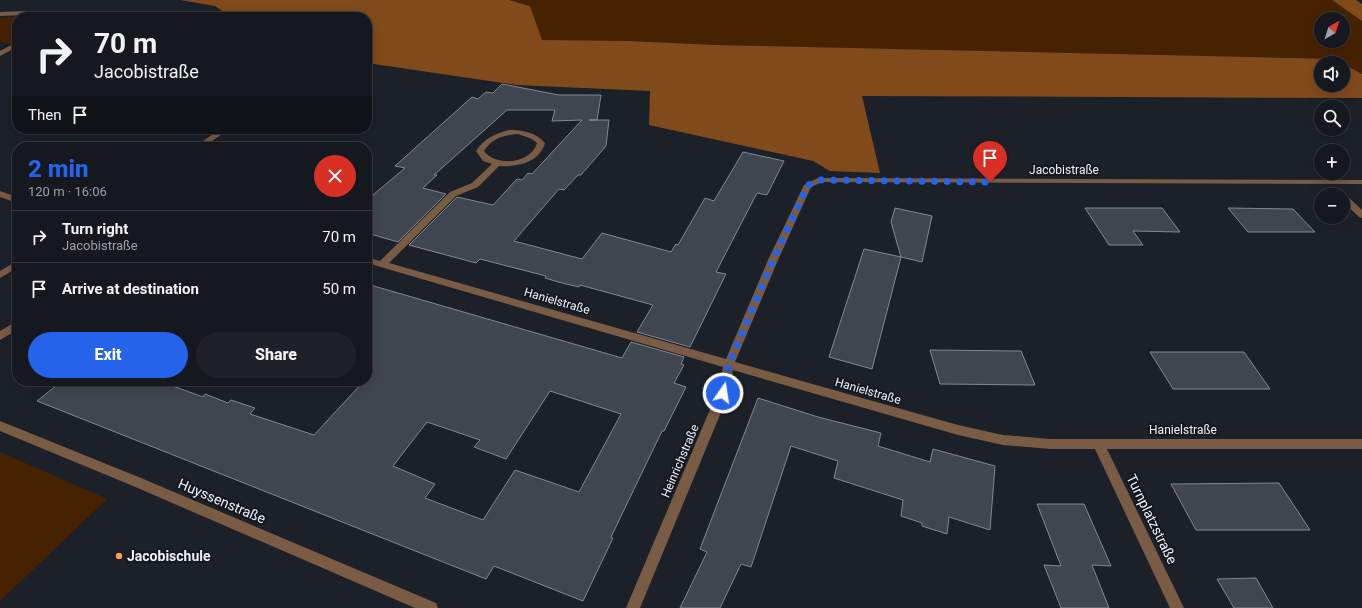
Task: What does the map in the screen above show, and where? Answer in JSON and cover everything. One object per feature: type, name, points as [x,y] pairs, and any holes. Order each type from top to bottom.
[{"type":"street","points":[[0,14],[12,14]]},
{"type":"street","points":[[0,54],[12,47]]},
{"type":"street","points":[[381,265],[453,194],[475,185],[497,163],[510,164],[527,160],[538,151],[541,143],[537,139],[525,134],[512,132],[495,136],[482,146],[480,151],[486,159],[497,163]]},
{"type":"street","points":[[206,142],[218,134]]},
{"type":"street","name":"Jacobistraße","points":[[804,190],[808,185],[821,180],[1362,182]]},
{"type":"street","points":[[1328,182],[1334,188]]},
{"type":"street","name":"Heinrichstraße","points":[[633,608],[723,393],[729,364],[804,190]]},
{"type":"street","points":[[0,194],[12,198]]},
{"type":"street","points":[[1350,204],[1362,215]]},
{"type":"street","name":"Hanielstraße","points":[[372,262],[958,430],[1003,440],[1050,444],[1362,444]]},
{"type":"street","points":[[0,275],[12,267]]},
{"type":"street","points":[[0,336],[12,328]]},
{"type":"street","name":"Huyssenstraße","points":[[0,426],[137,482],[431,608]]},
{"type":"street","name":"Turnplatzstraße","points":[[1098,443],[1178,608]]},
{"type":"shaded area","points":[[180,0],[509,0],[530,6],[542,40],[1314,59],[1314,92],[1350,92],[1350,68],[1362,74],[1362,98],[862,96],[880,173],[830,171],[813,161],[649,125],[650,91],[517,85],[372,64],[372,12],[224,12],[215,6]]},
{"type":"shaded area","points":[[509,0],[1332,0],[1349,12],[1314,12],[1314,48],[1350,48],[1350,13],[1362,21],[1362,74],[1350,68],[1350,56],[1314,56],[1314,59],[542,40],[530,6]]},
{"type":"shaded area","points":[[1332,0],[1356,0],[1362,4],[1362,21]]},
{"type":"shaded area","points":[[12,17],[12,42],[0,42],[0,18]]},
{"type":"shaded area","points":[[0,452],[107,499],[0,601]]},
{"type":"building","points":[[502,84],[559,95],[601,95],[597,120],[609,120],[606,146],[581,175],[578,175],[564,190],[559,189],[514,241],[582,259],[602,233],[671,252],[676,244],[678,245],[705,198],[714,201],[743,152],[784,161],[767,195],[757,193],[716,272],[726,274],[690,347],[637,332],[653,305],[580,285],[579,287],[562,283],[545,278],[546,276],[480,259],[476,263],[409,245],[457,197],[493,205],[517,179],[522,180],[528,173],[532,174],[582,120],[552,121],[555,110],[507,110],[434,175],[437,175],[423,188],[446,194],[398,242],[372,234],[372,196],[405,168],[395,166],[472,97],[478,99],[486,92],[493,93]]},
{"type":"building","points":[[895,208],[932,216],[922,262],[901,257],[891,222]]},
{"type":"building","points":[[1085,208],[1162,208],[1180,232],[1133,231],[1143,245],[1109,245]]},
{"type":"building","points":[[1228,208],[1293,209],[1315,232],[1248,232]]},
{"type":"building","points":[[864,249],[901,257],[872,369],[829,357]]},
{"type":"building","points":[[372,285],[622,358],[631,342],[684,357],[681,364],[684,365],[674,383],[686,387],[664,431],[662,431],[611,537],[613,538],[583,601],[494,566],[486,579],[37,401],[56,386],[173,386],[203,397],[205,394],[228,403],[231,400],[255,408],[250,414],[314,435],[359,386],[372,386]],"holes":[[[550,391],[621,414],[579,492],[515,470],[483,520],[425,498],[435,484],[393,466],[427,422],[480,440],[474,447],[506,459]]]},
{"type":"building","points":[[930,350],[1021,351],[1035,385],[940,384]]},
{"type":"building","points":[[1150,352],[1244,352],[1270,389],[1173,389]]},
{"type":"building","points":[[758,398],[818,417],[881,433],[878,446],[930,462],[933,449],[995,466],[990,530],[949,517],[947,534],[922,526],[922,523],[901,516],[903,500],[834,478],[838,461],[791,446],[751,567],[741,564],[720,608],[680,608],[707,552],[700,549]]},
{"type":"building","points":[[1279,483],[1310,530],[1196,530],[1171,484]]},
{"type":"building","points":[[1037,504],[1084,504],[1111,566],[1092,565],[1109,608],[1061,608],[1044,565],[1061,566]]},
{"type":"building","points":[[1256,578],[1273,608],[1234,608],[1217,579]]},
{"type":"place","name":"Jacobischule","points":[[119,556]]},
{"type":"route","points":[[723,393],[729,364],[773,260],[804,190],[808,185],[821,180],[990,182]]}]
